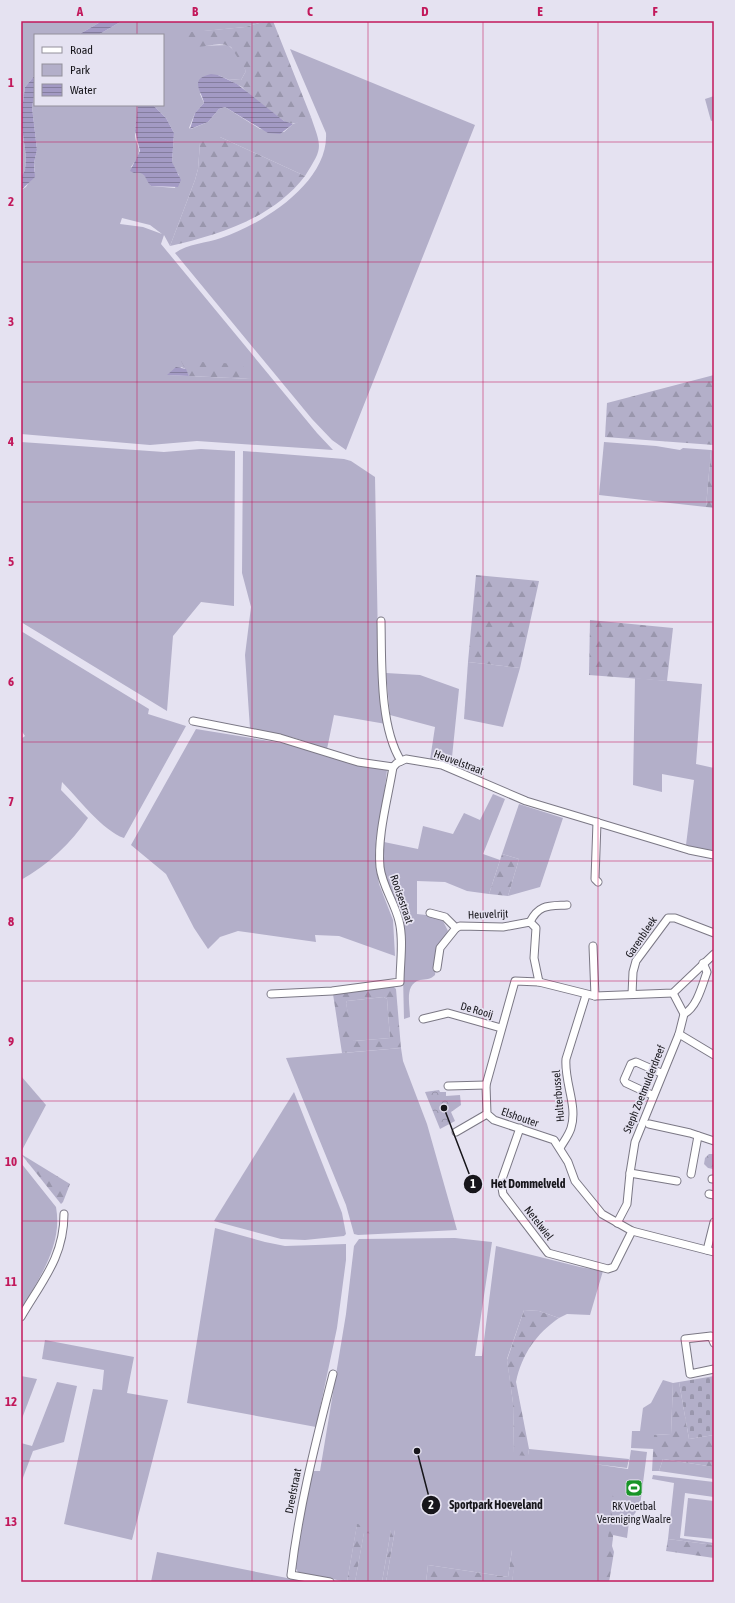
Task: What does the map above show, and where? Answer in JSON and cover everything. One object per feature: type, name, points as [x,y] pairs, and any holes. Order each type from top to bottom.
[{"type":"street","points":[[193,721],[280,738],[358,762],[393,767],[401,761],[392,744],[386,716],[382,674],[381,621]]},
{"type":"street","name":"Heuvelstraat","points":[[401,761],[423,761],[442,765],[526,801],[689,850],[714,855]]},
{"type":"street","name":"Rooisestraat","points":[[272,994],[332,991],[400,982],[402,932],[380,867],[380,847],[393,767]]},
{"type":"street","points":[[597,822],[595,879],[598,882]]},
{"type":"street","points":[[567,905],[541,908],[534,914],[530,922],[536,928],[534,958],[539,982],[586,995],[595,996],[632,994],[654,995],[673,993],[714,954]]},
{"type":"street","name":"Heuvelrijt","points":[[430,913],[445,917],[456,928]]},
{"type":"street","name":"Garenbleek","points":[[632,994],[633,972],[636,961],[668,918],[675,918],[714,933]]},
{"type":"street","name":"Heuvelrijt","points":[[437,968],[440,948],[456,928],[460,926],[503,927],[530,922]]},
{"type":"street","points":[[593,946],[595,996]]},
{"type":"street","name":"Steph Zoetmulderdreef","points":[[617,1223],[627,1204],[635,1142],[652,1095],[679,1034],[684,1014],[691,1011],[703,984],[707,972],[703,963]]},
{"type":"street","name":"Elshouter","points":[[539,982],[515,981],[486,1085],[487,1114],[494,1120],[554,1140],[560,1148],[575,1181],[602,1214],[632,1231],[711,1251]]},
{"type":"street","points":[[673,993],[684,1014]]},
{"type":"street","name":"Hulterbussel","points":[[560,1148],[571,1128],[572,1118],[566,1059],[586,995]]},
{"type":"street","name":"De Rooij","points":[[423,1019],[448,1013],[501,1028]]},
{"type":"street","points":[[679,1034],[714,1055]]},
{"type":"street","points":[[652,1095],[626,1083],[624,1080],[631,1064],[636,1062],[661,1073]]},
{"type":"street","points":[[448,1086],[486,1085]]},
{"type":"street","points":[[456,1132],[487,1114]]},
{"type":"street","points":[[649,1124],[714,1141]]},
{"type":"street","name":"Netelwiel","points":[[520,1128],[501,1182],[503,1194],[548,1253],[608,1270],[614,1267],[632,1231]]},
{"type":"street","points":[[691,1174],[698,1136]]},
{"type":"street","points":[[630,1173],[677,1181]]},
{"type":"street","points":[[21,1317],[58,1256],[62,1239],[64,1214]]},
{"type":"street","points":[[711,1251],[714,1222]]},
{"type":"street","points":[[714,1343],[711,1336],[685,1339],[690,1374],[714,1369]]},
{"type":"street","name":"Dreefstraat","points":[[330,1582],[291,1575],[296,1531],[307,1474],[332,1374]]},
{"type":"green space","points":[[21,21],[102,21],[80,34],[34,34],[34,76],[25,87],[21,120]]},
{"type":"green space","points":[[122,21],[266,21],[245,27],[204,31],[194,46],[228,45],[237,53],[246,71],[241,80],[227,79],[218,75],[200,94],[204,103],[195,113],[189,128],[191,129],[208,122],[219,109],[225,107],[260,129],[284,132],[293,124],[311,117],[319,142],[318,153],[305,176],[220,137],[200,143],[198,169],[195,180],[170,246],[164,235],[161,244],[317,433],[333,450],[197,441],[150,445],[21,434],[21,190],[26,187],[35,172],[34,163],[37,150],[32,107],[34,96],[34,106],[138,106],[135,137],[139,151],[136,160],[131,167],[144,174],[151,186],[175,188],[179,175],[173,167],[172,162],[174,133],[166,118],[154,106],[164,106],[164,34],[100,34]],"holes":[[[122,218],[150,225],[162,234],[143,227],[120,224]],[[182,367],[252,379],[168,375]]]},
{"type":"green space","points":[[266,21],[273,21],[311,117],[304,122],[288,124],[249,95],[242,87],[227,79],[241,80],[246,71],[231,47],[217,44],[198,47],[186,41],[181,33],[245,27]]},
{"type":"green space","points":[[290,49],[475,125],[346,450],[332,440],[312,419],[175,253],[191,246],[221,238],[256,223],[290,199],[305,184],[317,168],[324,151],[326,133]]},
{"type":"green space","points":[[714,96],[714,120],[711,121],[705,99]]},
{"type":"green space","points":[[21,120],[26,157],[25,170],[21,177]]},
{"type":"green space","points":[[208,137],[220,137],[305,176],[292,191],[277,203],[244,223],[189,242],[170,246],[195,180],[198,169],[201,139]]},
{"type":"green space","points":[[181,361],[242,364],[252,379],[189,376]]},
{"type":"green space","points":[[714,375],[714,445],[605,437],[607,403]]},
{"type":"green space","points":[[21,442],[164,452],[201,449],[235,451],[234,606],[201,602],[173,636],[167,711],[21,622]]},
{"type":"green space","points":[[604,442],[656,446],[680,450],[683,448],[711,450],[706,507],[599,495]]},
{"type":"green space","points":[[711,450],[714,451],[714,508],[706,507]]},
{"type":"green space","points":[[243,451],[344,459],[351,461],[375,477],[378,643],[386,724],[334,715],[327,749],[295,738],[250,729],[245,655],[251,607],[242,573]]},
{"type":"green space","points":[[476,575],[539,581],[520,668],[468,662]]},
{"type":"green space","points":[[590,620],[673,628],[667,681],[589,675]]},
{"type":"green space","points":[[21,631],[149,709],[148,714],[186,726],[124,838],[108,829],[99,821],[62,782],[61,790],[88,818],[58,853],[40,868],[21,880],[21,739],[25,736],[21,730]]},
{"type":"green space","points":[[468,662],[520,668],[503,727],[464,719]]},
{"type":"green space","points":[[386,673],[420,675],[459,689],[451,767],[430,760],[435,727],[390,715]]},
{"type":"green space","points":[[635,678],[702,684],[696,764],[714,768],[714,853],[686,845],[694,780],[662,774],[662,792],[633,785]]},
{"type":"green space","points":[[196,729],[288,744],[354,764],[387,770],[376,863],[379,884],[393,920],[395,956],[339,936],[315,935],[316,942],[238,931],[220,937],[208,949],[194,928],[166,874],[131,845]]},
{"type":"green space","points":[[493,794],[505,799],[483,854],[500,860],[489,894],[467,891],[445,882],[417,881],[417,914],[435,916],[442,919],[448,931],[438,947],[435,975],[430,979],[415,982],[412,986],[409,996],[410,1017],[404,1019],[404,928],[385,880],[383,864],[384,842],[418,849],[423,826],[453,834],[464,813],[480,820]]},
{"type":"green space","points":[[519,804],[563,818],[540,887],[508,896],[519,859],[502,854]]},
{"type":"green space","points":[[502,854],[519,859],[508,896],[489,894]]},
{"type":"green space","points":[[393,986],[396,989],[401,1048],[342,1053],[333,994]],"holes":[[[384,997],[387,999],[390,1038],[354,1041],[346,1003],[347,1001]]]},
{"type":"green space","points":[[384,997],[387,999],[390,1038],[354,1041],[352,1039],[346,1003],[347,1001]]},
{"type":"green space","points":[[401,1048],[403,1061],[427,1124],[457,1230],[358,1235],[354,1234],[346,1205],[286,1058]]},
{"type":"green space","points":[[21,1076],[46,1105],[21,1152]]},
{"type":"green space","points":[[439,1090],[440,1092],[446,1092],[446,1096],[460,1095],[461,1105],[451,1112],[455,1121],[440,1129],[425,1092]]},
{"type":"green space","points":[[294,1092],[342,1213],[346,1234],[344,1236],[305,1240],[281,1239],[214,1221]]},
{"type":"green space","points":[[21,1154],[70,1184],[61,1204]]},
{"type":"green space","points":[[709,1154],[714,1154],[713,1169],[708,1168],[704,1164],[705,1158]]},
{"type":"green space","points":[[21,1163],[56,1207],[57,1221],[56,1235],[48,1261],[21,1310]]},
{"type":"green space","points":[[215,1228],[285,1246],[346,1244],[346,1260],[337,1328],[316,1427],[187,1403]]},
{"type":"green space","points":[[455,1238],[492,1242],[475,1356],[482,1356],[496,1246],[580,1267],[603,1271],[590,1315],[567,1314],[559,1318],[539,1311],[524,1310],[507,1359],[513,1403],[514,1453],[528,1455],[529,1449],[629,1459],[627,1468],[594,1464],[628,1469],[631,1450],[647,1452],[640,1506],[629,1522],[627,1538],[613,1535],[606,1582],[512,1582],[516,1550],[512,1550],[508,1577],[428,1565],[426,1582],[386,1582],[395,1530],[391,1530],[382,1582],[355,1582],[364,1532],[357,1525],[347,1582],[298,1572],[295,1567],[312,1471],[320,1471],[346,1314],[354,1246],[359,1239]]},
{"type":"green space","points":[[524,1310],[539,1311],[559,1318],[543,1331],[531,1346],[522,1362],[516,1382],[529,1449],[528,1456],[514,1455],[513,1403],[507,1360]]},
{"type":"green space","points":[[45,1340],[134,1357],[127,1393],[168,1400],[132,1540],[64,1524],[93,1389],[102,1390],[104,1370],[42,1359]]},
{"type":"green space","points":[[21,1376],[37,1379],[21,1421]]},
{"type":"green space","points":[[714,1376],[714,1435],[689,1439],[679,1382]]},
{"type":"green space","points":[[663,1380],[673,1383],[671,1434],[654,1435],[654,1449],[631,1448],[632,1431],[640,1431],[643,1408],[651,1403]]},
{"type":"green space","points":[[57,1382],[77,1386],[64,1442],[33,1451],[21,1483],[21,1443],[32,1446]]},
{"type":"green space","points":[[679,1382],[689,1439],[714,1435],[714,1467],[663,1459],[659,1471],[652,1471],[654,1435],[671,1434],[673,1383]]},
{"type":"green space","points":[[663,1459],[714,1467],[714,1479],[659,1471]]},
{"type":"green space","points":[[653,1475],[714,1482],[714,1497],[685,1493],[680,1538],[714,1543],[714,1545],[668,1539],[674,1483],[652,1479]]},
{"type":"green space","points":[[614,1485],[618,1490],[612,1546],[614,1552],[609,1582],[603,1582]]},
{"type":"green space","points":[[688,1498],[714,1501],[714,1539],[684,1536]]},
{"type":"green space","points":[[357,1524],[381,1528],[379,1534],[364,1533],[355,1582],[347,1582]]},
{"type":"green space","points":[[391,1530],[395,1530],[386,1582],[382,1582]]},
{"type":"green space","points":[[668,1539],[714,1545],[714,1558],[666,1551]]},
{"type":"green space","points":[[512,1550],[517,1550],[512,1582],[426,1582],[428,1565],[508,1577]]},
{"type":"green space","points":[[157,1552],[287,1578],[301,1581],[151,1582]]},
{"type":"water","points":[[102,21],[122,21],[100,34],[80,34]]},
{"type":"water","points":[[211,74],[218,75],[237,84],[284,121],[293,124],[280,134],[268,133],[225,107],[219,109],[208,122],[190,129],[195,113],[204,103],[199,90],[198,82],[204,76]]},
{"type":"water","points":[[34,76],[34,96],[32,107],[37,150],[34,163],[35,177],[21,190],[21,177],[25,170],[26,157],[21,120],[25,87]]},
{"type":"water","points":[[138,106],[154,106],[166,118],[174,133],[172,162],[181,180],[178,187],[151,186],[143,174],[130,171],[140,151],[135,131]]},
{"type":"water","points":[[176,367],[186,369],[189,376],[167,375]]},
{"type":"place","name":"Het Dommelveld","points":[[444,1108]]},
{"type":"place","name":"Sportpark Hoeveland","points":[[417,1451]]},
{"type":"place","name":"RK Voetbal Vereniging Waalre","points":[[634,1488]]}]
